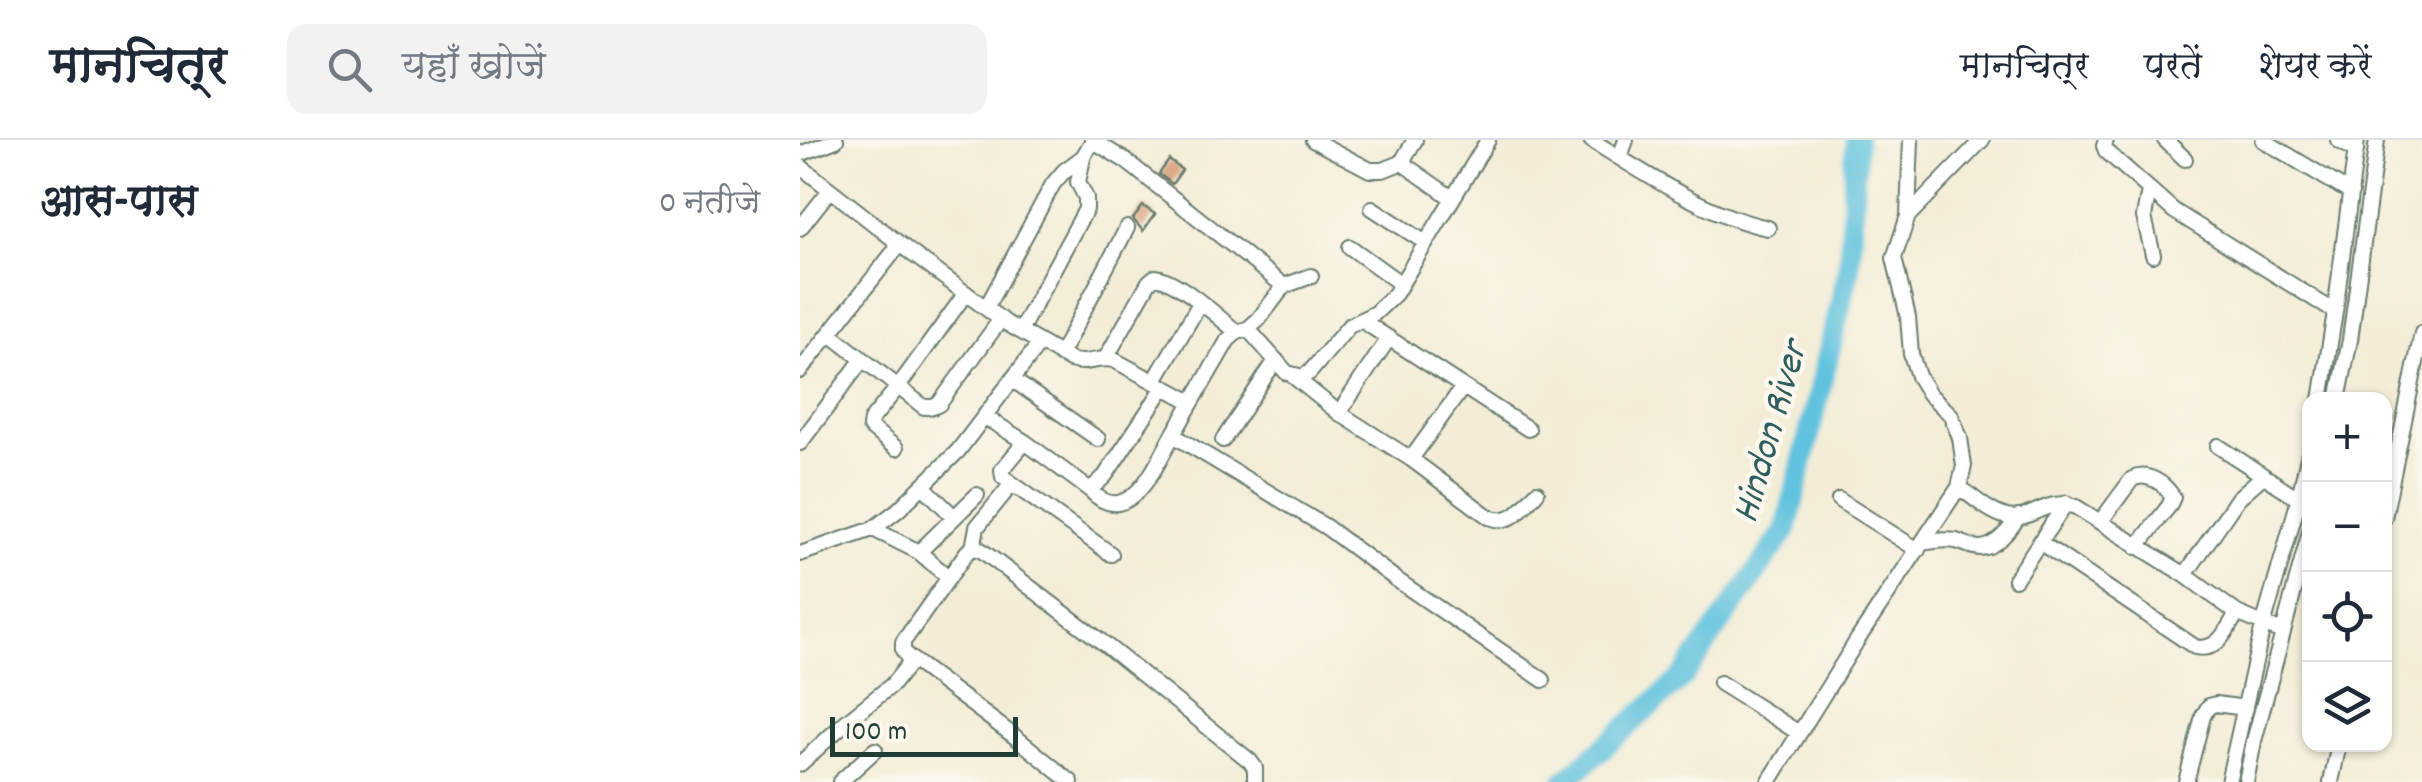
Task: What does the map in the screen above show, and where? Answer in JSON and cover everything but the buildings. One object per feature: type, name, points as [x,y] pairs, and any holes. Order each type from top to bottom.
[{"type":"street","points":[[800,154],[836,140]]},
{"type":"street","points":[[1020,331],[1086,209],[1086,198],[1078,182],[1083,158],[1093,140],[1284,286]]},
{"type":"street","points":[[1313,140],[1370,170],[1384,170],[1404,162],[1414,140]]},
{"type":"street","points":[[1293,376],[1303,377],[1310,372],[1338,336],[1375,314],[1395,294],[1488,140]]},
{"type":"street","points":[[1591,140],[1649,176],[1746,223],[1768,228]]},
{"type":"street","points":[[1620,157],[1626,140]]},
{"type":"street","points":[[1769,782],[1959,487],[1964,466],[1955,423],[1928,394],[1918,376],[1894,258],[1908,216],[1910,140]]},
{"type":"street","points":[[1908,216],[1982,140]]},
{"type":"street","points":[[2106,140],[2106,152],[2174,211],[2335,312]]},
{"type":"street","points":[[2165,140],[2185,159]]},
{"type":"street","points":[[2262,140],[2351,193]]},
{"type":"street","points":[[2322,392],[2356,146],[2338,140]]},
{"type":"street","points":[[2340,392],[2377,140]]},
{"type":"street","points":[[986,308],[1053,184],[1083,158]]},
{"type":"street","points":[[1404,162],[1452,198]]},
{"type":"street","points":[[800,166],[1001,320],[1080,364],[1114,360],[1192,402]]},
{"type":"street","points":[[800,228],[830,190]]},
{"type":"street","points":[[2149,190],[2144,216],[2153,255]]},
{"type":"street","points":[[1372,208],[1426,243]]},
{"type":"street","points":[[1060,355],[1127,228]]},
{"type":"street","points":[[800,371],[900,244]]},
{"type":"street","points":[[1350,247],[1401,284]]},
{"type":"street","points":[[986,417],[1097,497],[1109,502],[1129,499],[1141,490],[1221,350],[1259,319],[1284,286],[1311,276]]},
{"type":"street","points":[[1106,358],[1149,282],[1155,277],[1162,278],[1243,331],[1287,373],[1339,413],[1411,459],[1490,518],[1500,522],[1511,520],[1537,492]]},
{"type":"street","points":[[896,448],[870,427],[871,420],[966,293]]},
{"type":"street","points":[[1090,490],[1105,476],[1159,385],[1200,304]]},
{"type":"street","points":[[830,334],[924,407],[933,407],[1001,320]]},
{"type":"street","points":[[1361,320],[1528,429]]},
{"type":"street","points":[[2391,482],[2422,332]]},
{"type":"street","points":[[1339,413],[1389,338]]},
{"type":"street","points":[[800,554],[874,529],[958,451],[1040,343]]},
{"type":"street","points":[[800,443],[863,360]]},
{"type":"street","points":[[1223,440],[1276,360]]},
{"type":"street","points":[[1012,380],[1098,439]]},
{"type":"street","points":[[1411,459],[1463,387]]},
{"type":"street","points":[[1173,436],[1326,527],[1543,680]]},
{"type":"street","points":[[1025,442],[1002,470],[1003,477],[1111,554]]},
{"type":"street","points":[[2218,446],[2298,498]]},
{"type":"street","points":[[2101,521],[2132,479],[2148,476],[2173,498],[2137,546]]},
{"type":"street","points":[[2185,575],[2238,498],[2263,476]]},
{"type":"street","points":[[2228,782],[2263,626],[2302,482]]},
{"type":"street","points":[[1012,484],[977,527],[972,548],[903,642],[902,650],[1071,782]]},
{"type":"street","points":[[922,486],[954,517]]},
{"type":"street","points":[[1959,487],[2010,518],[2066,503],[2185,575],[2237,614],[2282,632]]},
{"type":"street","points":[[918,552],[977,495]]},
{"type":"street","points":[[1839,500],[1920,546],[1954,541],[1986,548],[2018,517]]},
{"type":"street","points":[[2015,579],[2066,503]]},
{"type":"street","points":[[874,529],[918,552],[949,578]]},
{"type":"street","points":[[2041,543],[2195,647],[2206,650],[2216,646],[2237,614]]},
{"type":"street","points":[[972,548],[981,550],[1102,642],[1250,762],[1255,768],[1255,782]]},
{"type":"street","points":[[2246,782],[2302,560]]},
{"type":"street","points":[[800,764],[892,685],[912,660]]},
{"type":"street","points":[[1720,683],[1799,733]]},
{"type":"street","points":[[2186,782],[2209,706],[2245,708]]},
{"type":"street","points":[[840,782],[875,750]]},
{"type":"street","points":[[2331,782],[2337,752]]},
{"type":"waterway","name":"Hindon River","points":[[1564,782],[1682,678],[1786,530],[1849,269],[1856,140]]}]
